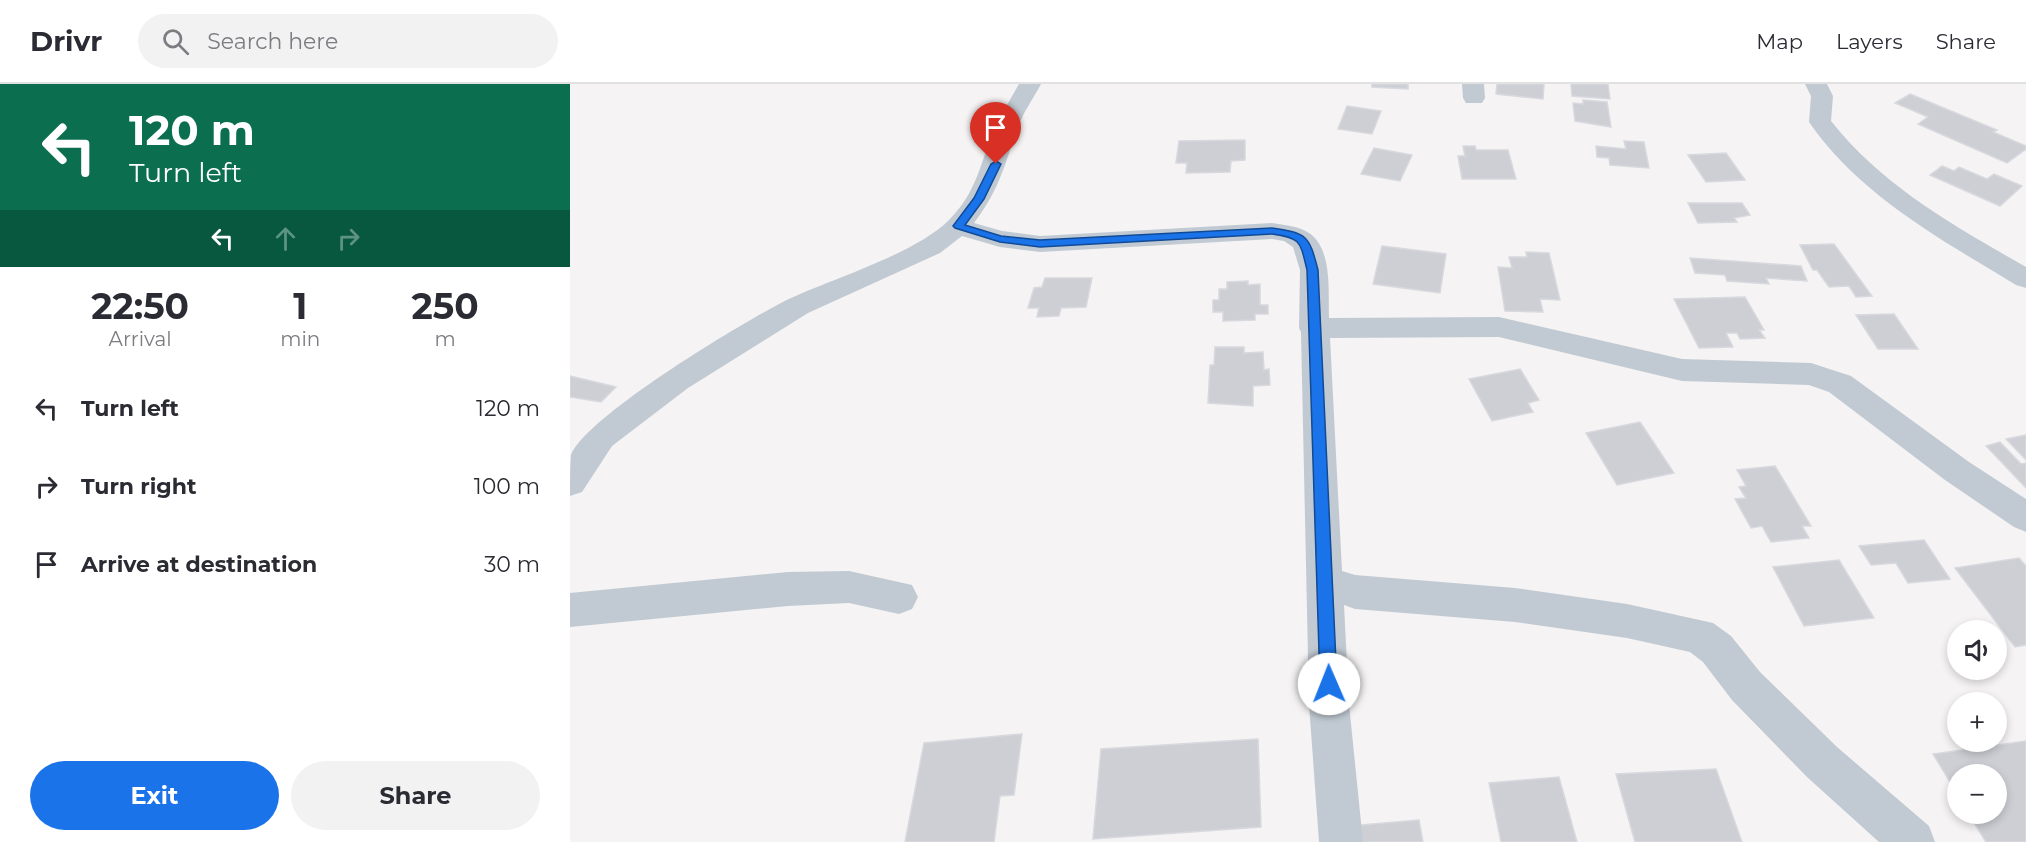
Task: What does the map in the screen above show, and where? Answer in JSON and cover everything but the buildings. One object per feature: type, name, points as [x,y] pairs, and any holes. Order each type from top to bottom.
[{"type":"street","points":[[570,482],[601,437],[677,380],[798,306],[931,247],[958,226],[979,199],[996,164],[1006,128],[1030,84]]},
{"type":"street","points":[[1816,84],[1822,96],[1820,122],[1860,166],[1902,200],[2026,279]]},
{"type":"street","points":[[958,226],[1000,239],[1040,244],[1272,231],[1296,234],[1306,242],[1310,256],[1326,582],[1329,704],[1341,842]]},
{"type":"street","points":[[1313,328],[1499,327],[1682,370],[1811,374],[1840,384],[1957,471],[2026,517]]},
{"type":"street","points":[[1326,582],[1355,592],[1449,597],[1515,605],[1627,621],[1699,636],[1717,649],[1746,686],[1822,762],[1913,842]]},
{"type":"street","points":[[570,610],[788,589],[849,587],[899,597]]},
{"type":"route","points":[[996,164],[979,199],[958,226],[1000,239],[1040,244],[1272,231],[1296,234],[1306,242],[1313,270],[1329,684]]}]
